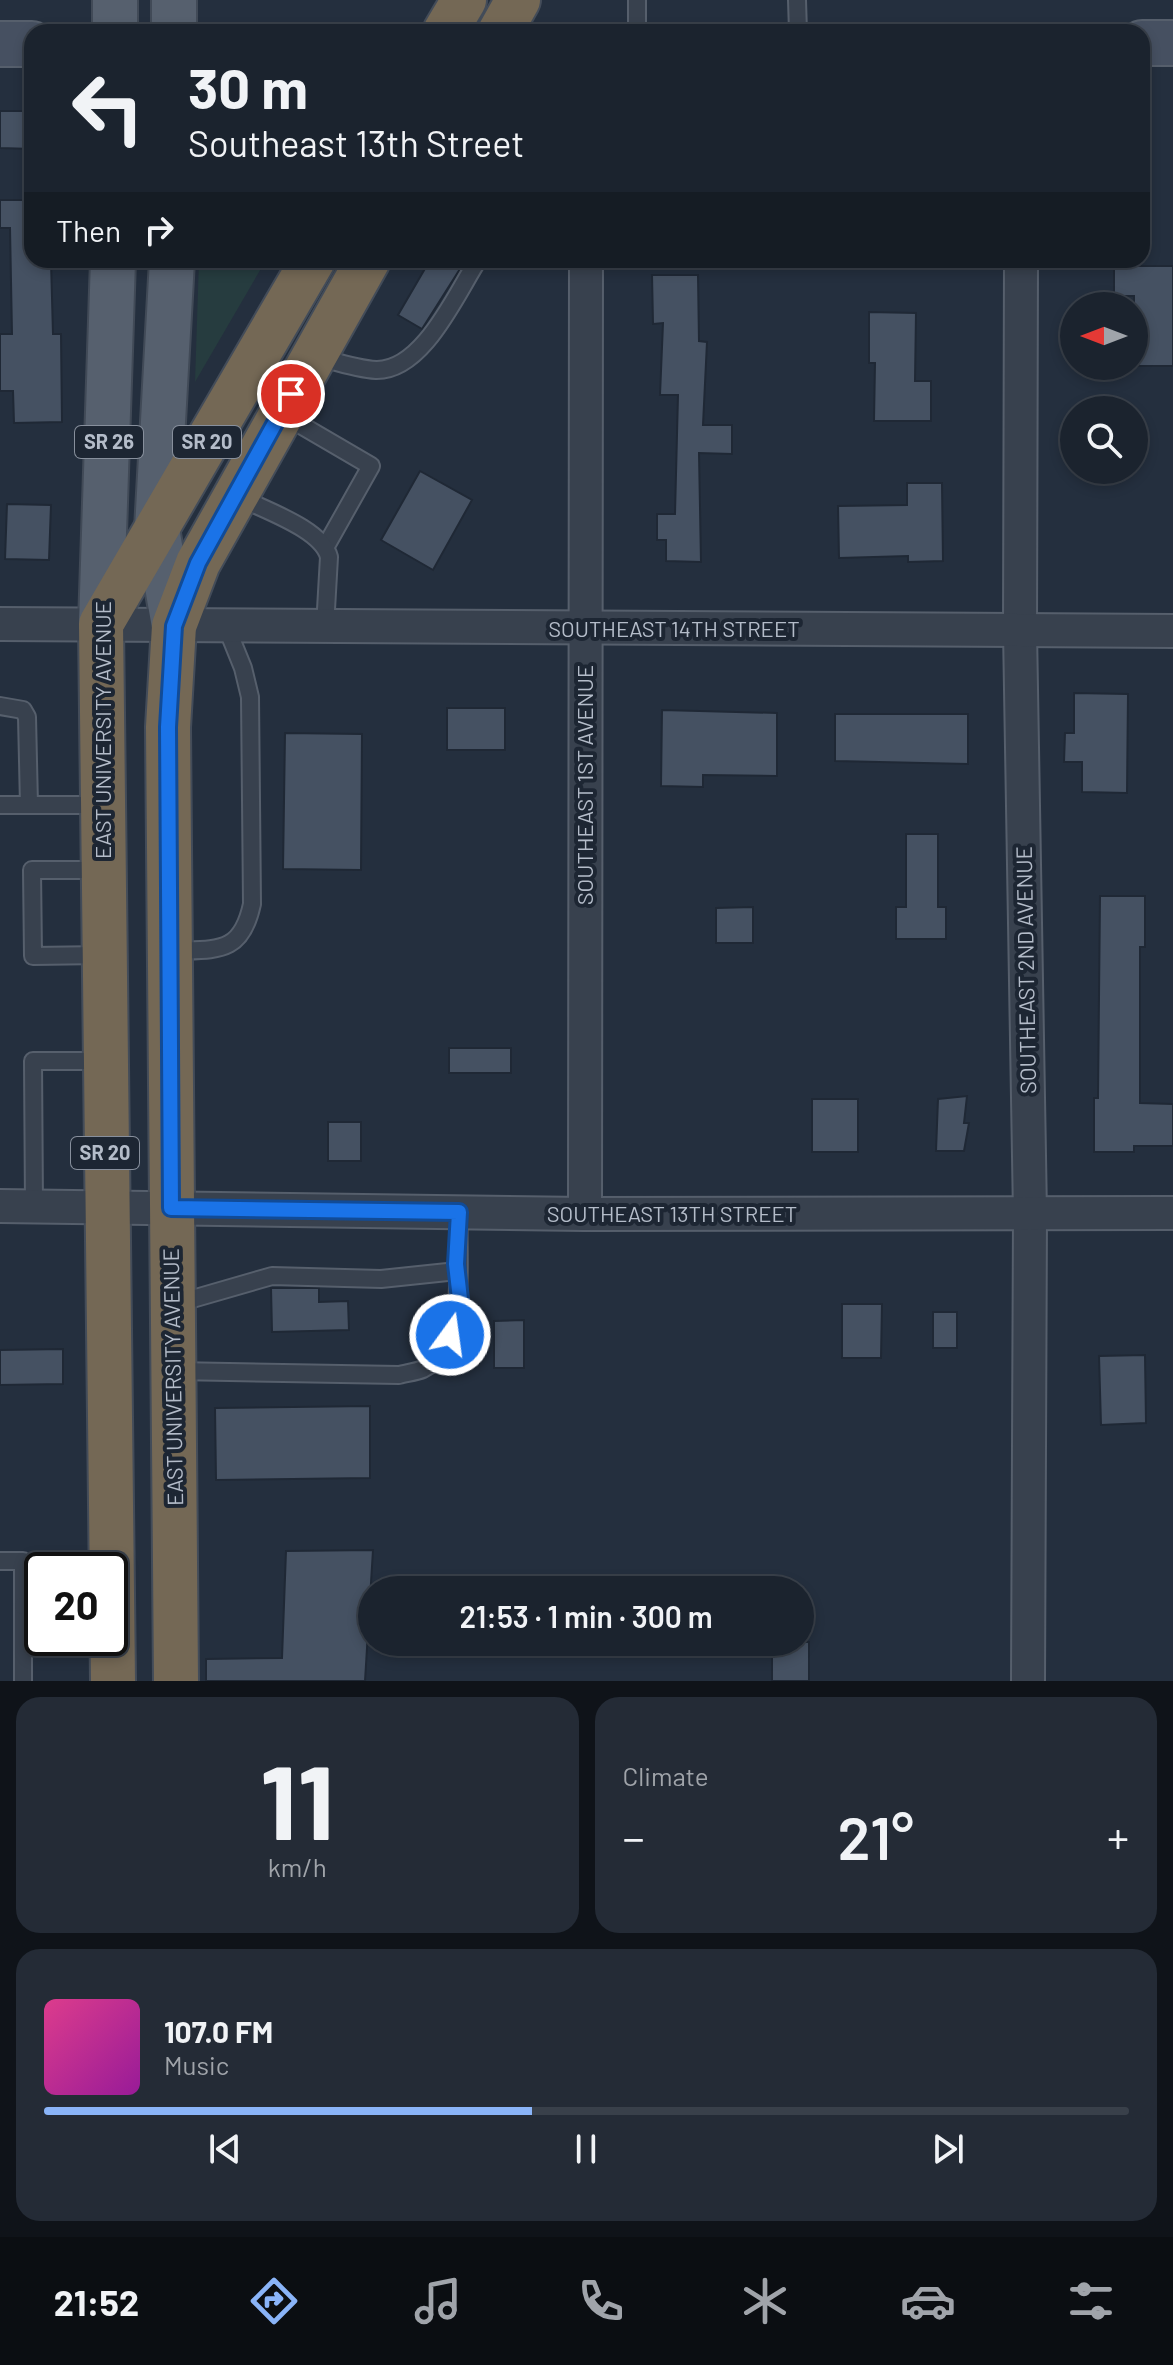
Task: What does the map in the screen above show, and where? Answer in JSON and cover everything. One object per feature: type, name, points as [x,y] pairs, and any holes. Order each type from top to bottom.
[{"type":"highway","points":[[450,24],[464,0]]},
{"type":"highway","points":[[504,24],[518,0]]},
{"type":"highway","name":"SR 20","points":[[101,624],[308,268]]},
{"type":"highway","name":"SR 20","points":[[174,626],[198,563],[234,494],[363,268]]},
{"type":"highway","name":"EAST UNIVERSITY AVENUE","points":[[101,624],[110,1552]]},
{"type":"highway","name":"EAST UNIVERSITY AVENUE","points":[[174,626],[168,727],[176,1681]]},
{"type":"highway","name":"EAST UNIVERSITY AVENUE","points":[[112,1656],[113,1681]]},
{"type":"main road","points":[[115,0],[115,24]]},
{"type":"main road","points":[[174,0],[174,24]]},
{"type":"main road","name":"EAST UNIVERSITY AVENUE","points":[[101,624],[109,474],[113,268]]},
{"type":"main road","name":"EAST UNIVERSITY AVENUE","points":[[172,268],[157,529],[174,626]]},
{"type":"street","points":[[1150,43],[1173,43]]},
{"type":"street","points":[[0,44],[24,44]]},
{"type":"street","name":"SOUTHEAST 1ST AVENUE","points":[[585,1214],[586,268]]},
{"type":"street","name":"SOUTHEAST 2ND AVENUE","points":[[1021,268],[1020,631],[1030,1214],[1028,1681]]},
{"type":"street","name":"SOUTHEAST 14TH STREET","points":[[0,624],[1173,631]]},
{"type":"street","name":"SOUTHEAST 13TH STREET","points":[[0,1206],[585,1214],[1173,1213]]},
{"type":"lane","points":[[637,0],[637,24]]},
{"type":"lane","points":[[797,0],[798,24]]},
{"type":"lane","points":[[313,356],[377,370],[401,363],[424,344],[473,268]]},
{"type":"lane","points":[[280,414],[371,466],[326,546]]},
{"type":"lane","points":[[234,494],[314,535],[326,546],[329,557],[325,627]]},
{"type":"lane","points":[[170,951],[218,949],[235,943],[247,926],[252,904],[250,697],[243,668],[226,626]]},
{"type":"lane","points":[[0,706],[23,710],[27,717],[29,805]]},
{"type":"lane","points":[[0,805],[102,805]]},
{"type":"lane","points":[[103,870],[32,870],[33,956],[104,955]]},
{"type":"lane","points":[[34,1206],[33,1061],[104,1061]]},
{"type":"lane","points":[[173,1371],[399,1375],[423,1369],[444,1351],[460,1299],[457,1271],[459,1212]]},
{"type":"lane","points":[[172,1305],[272,1276],[381,1279],[457,1271]]},
{"type":"lane","points":[[0,1561],[23,1561],[23,1681]]},
{"type":"green space","points":[[199,268],[261,268],[195,382]]},
{"type":"building","points":[[0,111],[24,111],[24,149],[0,148]]},
{"type":"building","points":[[0,200],[24,200],[24,268],[51,268],[53,334],[61,334],[62,422],[14,423],[13,391],[0,391],[0,334],[12,334],[10,228],[0,228]]},
{"type":"building","points":[[1173,266],[1173,366],[1148,366],[1148,292],[1114,292],[1114,268]]},
{"type":"building","points":[[425,268],[461,268],[422,329],[398,315]]},
{"type":"building","points":[[652,275],[698,275],[699,341],[707,342],[703,425],[732,425],[732,454],[699,453],[701,562],[666,561],[666,540],[657,540],[657,514],[675,514],[678,395],[660,395],[663,323],[653,324]]},
{"type":"building","points":[[869,312],[916,313],[915,381],[931,381],[931,421],[874,421],[875,363],[869,363]]},
{"type":"building","points":[[420,471],[472,500],[433,570],[381,540]]},
{"type":"building","points":[[907,483],[942,483],[943,561],[908,562],[908,556],[839,558],[838,506],[907,505]]},
{"type":"building","points":[[7,504],[51,505],[49,560],[5,559]]},
{"type":"building","points":[[1074,693],[1128,694],[1127,793],[1082,792],[1082,762],[1064,762],[1065,733],[1074,733]]},
{"type":"building","points":[[447,708],[505,708],[505,750],[447,750]]},
{"type":"building","points":[[662,710],[777,713],[777,776],[703,775],[703,787],[661,786]]},
{"type":"building","points":[[835,714],[968,714],[968,764],[835,761]]},
{"type":"building","points":[[285,733],[362,734],[361,870],[283,869]]},
{"type":"building","points":[[906,834],[938,834],[938,907],[946,907],[946,939],[896,939],[896,907],[906,907]]},
{"type":"building","points":[[1100,896],[1145,896],[1145,947],[1140,947],[1140,1103],[1173,1104],[1173,1146],[1134,1146],[1134,1152],[1094,1152],[1094,1098],[1098,1098]]},
{"type":"building","points":[[753,907],[753,943],[716,943],[716,908]]},
{"type":"building","points":[[449,1048],[511,1048],[511,1073],[449,1073]]},
{"type":"building","points":[[967,1096],[964,1123],[969,1123],[964,1151],[936,1151],[938,1099]]},
{"type":"building","points":[[812,1099],[858,1099],[858,1152],[812,1152]]},
{"type":"building","points":[[328,1122],[361,1122],[361,1161],[328,1161]]},
{"type":"building","points":[[271,1288],[319,1288],[319,1302],[348,1301],[349,1330],[272,1332]]},
{"type":"building","points":[[842,1304],[882,1304],[881,1358],[842,1358]]},
{"type":"building","points":[[933,1312],[957,1312],[957,1348],[933,1348]]},
{"type":"building","points":[[524,1320],[524,1368],[494,1368],[494,1321]]},
{"type":"building","points":[[63,1349],[63,1384],[0,1385],[0,1350]]},
{"type":"building","points":[[1145,1355],[1146,1423],[1101,1425],[1099,1356]]},
{"type":"building","points":[[370,1406],[370,1478],[216,1480],[215,1408]]},
{"type":"building","points":[[373,1550],[371,1576],[358,1576],[358,1656],[367,1656],[365,1681],[206,1681],[206,1659],[282,1658],[286,1551]]},
{"type":"building","points":[[772,1656],[809,1656],[809,1681],[772,1681]]},
{"type":"route","points":[[291,394],[198,563],[174,626],[168,727],[171,1208],[459,1212],[456,1264],[460,1299],[450,1335]]}]
